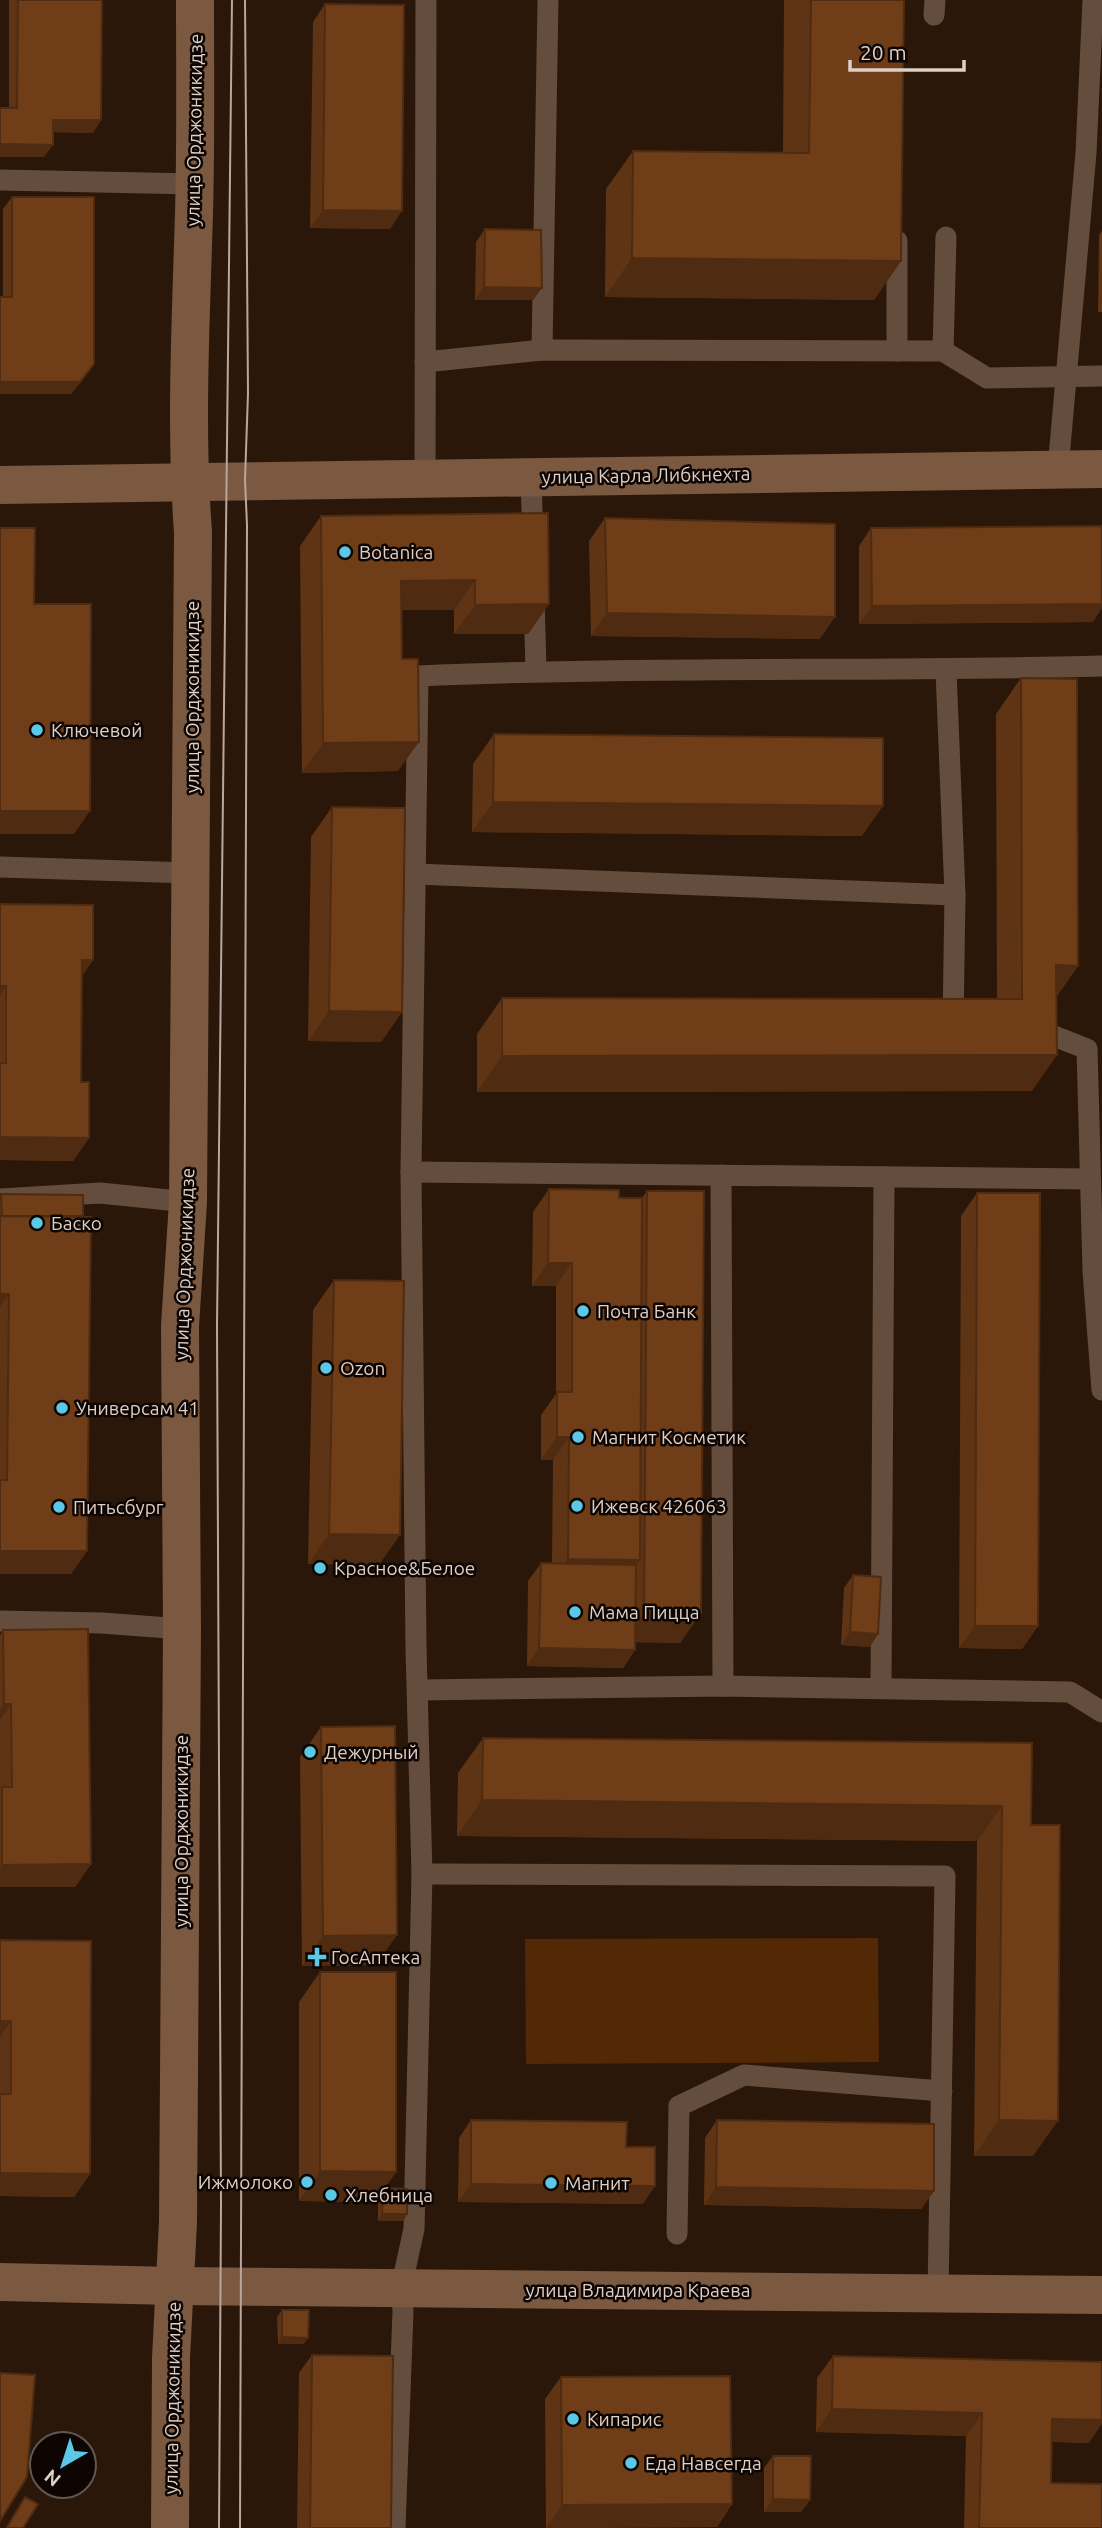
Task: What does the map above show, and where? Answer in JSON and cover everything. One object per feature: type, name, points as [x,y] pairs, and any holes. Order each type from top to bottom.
[{"type":"main road","name":"улица Орджоникидзе","points":[[170,2528],[173,2286],[178,2222],[182,1629],[180,1326],[188,1202],[193,532],[188,401],[195,184],[195,0]]},
{"type":"main road","name":"улица Карла Либкнехта","points":[[0,485],[1102,468]]},
{"type":"main road","name":"улица Владимира Краева","points":[[0,2282],[1102,2295]]},
{"type":"lane","points":[[425,478],[426,0]]},
{"type":"lane","points":[[542,350],[548,0]]},
{"type":"lane","points":[[1058,469],[1094,153],[1093,0]]},
{"type":"lane","points":[[0,180],[195,184]]},
{"type":"lane","points":[[897,227],[897,351]]},
{"type":"lane","points":[[943,351],[946,237]]},
{"type":"lane","points":[[425,362],[542,350],[943,351],[987,378],[1102,376]]},
{"type":"lane","points":[[531,477],[536,671]]},
{"type":"lane","points":[[395,2528],[403,2311],[401,2288],[414,2229],[422,1874],[416,1648],[411,1172],[418,676],[536,671],[946,670],[1102,666]]},
{"type":"lane","points":[[946,670],[955,895],[953,1026],[975,1027]]},
{"type":"lane","points":[[0,867],[191,873]]},
{"type":"lane","points":[[415,874],[955,895]]},
{"type":"lane","points":[[1031,1027],[1094,1050],[1090,1179],[1097,1242],[1102,1390]]},
{"type":"lane","points":[[411,1172],[1090,1179]]},
{"type":"lane","points":[[721,1175],[723,1686]]},
{"type":"lane","points":[[881,1688],[884,1177]]},
{"type":"lane","points":[[0,1199],[100,1193],[188,1202]]},
{"type":"lane","points":[[0,1621],[102,1623],[182,1629]]},
{"type":"lane","points":[[419,1690],[723,1686],[1070,1692],[1102,1712]]},
{"type":"lane","points":[[422,1874],[944,1876],[938,2293]]},
{"type":"lane","points":[[677,2234],[679,2106],[744,2075],[942,2091]]},
{"type":"shaded area","points":[[878,1938],[879,2062],[526,2064],[525,1939]]},
{"type":"building","points":[[18,0],[102,0],[101,120],[53,120],[53,145],[0,144],[0,108],[17,108]]},
{"type":"building","points":[[811,0],[904,0],[901,261],[632,258],[633,151],[809,153]]},
{"type":"building","points":[[325,4],[404,5],[402,211],[323,210]]},
{"type":"building","points":[[12,197],[94,197],[94,364],[80,382],[0,382],[0,297],[12,297]]},
{"type":"building","points":[[485,229],[541,230],[542,288],[484,287]]},
{"type":"building","points":[[548,513],[549,604],[475,605],[475,580],[401,581],[402,659],[418,659],[419,742],[323,743],[321,516]]},
{"type":"building","points":[[605,518],[835,524],[835,617],[607,613]]},
{"type":"building","points":[[1102,526],[1102,604],[872,606],[871,528]]},
{"type":"building","name":"Ключевой","points":[[0,528],[35,528],[34,604],[91,604],[90,811],[0,811]]},
{"type":"building","points":[[1021,678],[1077,679],[1078,966],[1056,965],[1057,1055],[502,1056],[502,998],[1022,999]]},
{"type":"building","points":[[494,734],[883,738],[883,806],[493,802]]},
{"type":"building","points":[[332,807],[405,808],[402,1012],[329,1011]]},
{"type":"building","points":[[0,904],[93,905],[93,960],[82,960],[81,1082],[89,1082],[89,1138],[0,1137],[0,1063],[6,1063],[6,986],[0,986]]},
{"type":"building","points":[[549,1189],[619,1190],[619,1198],[642,1198],[640,1560],[568,1559],[569,1437],[557,1437],[557,1392],[572,1392],[572,1263],[548,1263]]},
{"type":"building","points":[[647,1191],[704,1191],[701,1613],[644,1612]]},
{"type":"building","points":[[977,1193],[1040,1193],[1038,1626],[975,1626]]},
{"type":"building","points":[[1,1194],[83,1195],[83,1216],[2,1216]]},
{"type":"building","points":[[0,1216],[91,1217],[87,1551],[0,1551],[0,1480],[7,1480],[9,1294],[0,1294]]},
{"type":"building","points":[[334,1280],[404,1281],[400,1535],[329,1534]]},
{"type":"building","name":"Мама Пицца","points":[[541,1563],[636,1565],[635,1650],[539,1648]]},
{"type":"building","points":[[853,1575],[881,1577],[878,1634],[850,1632]]},
{"type":"building","points":[[88,1629],[91,1864],[2,1865],[2,1787],[12,1787],[11,1704],[4,1704],[3,1630]]},
{"type":"building","points":[[395,1726],[397,1935],[323,1936],[321,1727]]},
{"type":"building","points":[[483,1738],[1032,1743],[1031,1825],[1060,1825],[1058,2121],[999,2120],[1002,1806],[482,1800]]},
{"type":"building","points":[[0,1940],[91,1941],[90,2174],[0,2173],[0,2094],[11,2094],[11,2021],[0,2021]]},
{"type":"building","points":[[320,1972],[396,1972],[396,2172],[320,2171]]},
{"type":"building","name":"Магнит","points":[[471,2120],[627,2122],[626,2147],[655,2147],[655,2186],[471,2184]]},
{"type":"building","points":[[717,2120],[934,2124],[934,2191],[716,2187]]},
{"type":"building","points":[[385,2188],[407,2189],[407,2214],[382,2214]]},
{"type":"building","points":[[282,2310],[309,2310],[308,2338],[282,2337]]},
{"type":"building","points":[[312,2355],[393,2356],[391,2528],[310,2528]]},
{"type":"building","points":[[833,2356],[1102,2362],[1102,2420],[1052,2419],[1051,2483],[1102,2484],[1102,2528],[979,2528],[982,2413],[832,2409]]},
{"type":"building","points":[[0,2373],[35,2375],[31,2430],[28,2430],[27,2477],[0,2521]]},
{"type":"building","name":"Еда Навсегда","points":[[730,2376],[732,2504],[562,2505],[561,2377]]},
{"type":"building","points":[[773,2456],[811,2456],[810,2500],[773,2499]]},
{"type":"building","points":[[25,2497],[38,2504],[23,2528],[7,2527]]},
{"type":"tram line","points":[[219,2528],[221,2205],[217,1326],[232,0]]},
{"type":"tram line","points":[[240,2528],[247,525],[245,480],[248,393],[245,0]]},
{"type":"place","name":"Botanica","points":[[345,552]]},
{"type":"place","name":"Ключевой","points":[[37,730]]},
{"type":"place","name":"Баско","points":[[37,1223]]},
{"type":"place","name":"Почта Банк","points":[[583,1311]]},
{"type":"place","name":"Ozon","points":[[326,1368]]},
{"type":"place","name":"Универсам 41","points":[[62,1408]]},
{"type":"place","name":"Магнит Косметик","points":[[578,1437]]},
{"type":"place","name":"Ижевск 426063","points":[[577,1506]]},
{"type":"place","name":"Питьсбург","points":[[59,1507]]},
{"type":"place","name":"Красное&Белое","points":[[320,1568]]},
{"type":"place","name":"Мама Пицца","points":[[575,1612]]},
{"type":"place","name":"Дежурный","points":[[310,1752]]},
{"type":"place","name":"ГосАптека","points":[[317,1957]]},
{"type":"place","name":"Ижмолоко","points":[[307,2182]]},
{"type":"place","name":"Магнит","points":[[551,2183]]},
{"type":"place","name":"Хлебница","points":[[331,2195]]},
{"type":"place","name":"Кипарис","points":[[573,2419]]},
{"type":"place","name":"Еда Навсегда","points":[[631,2463]]}]
